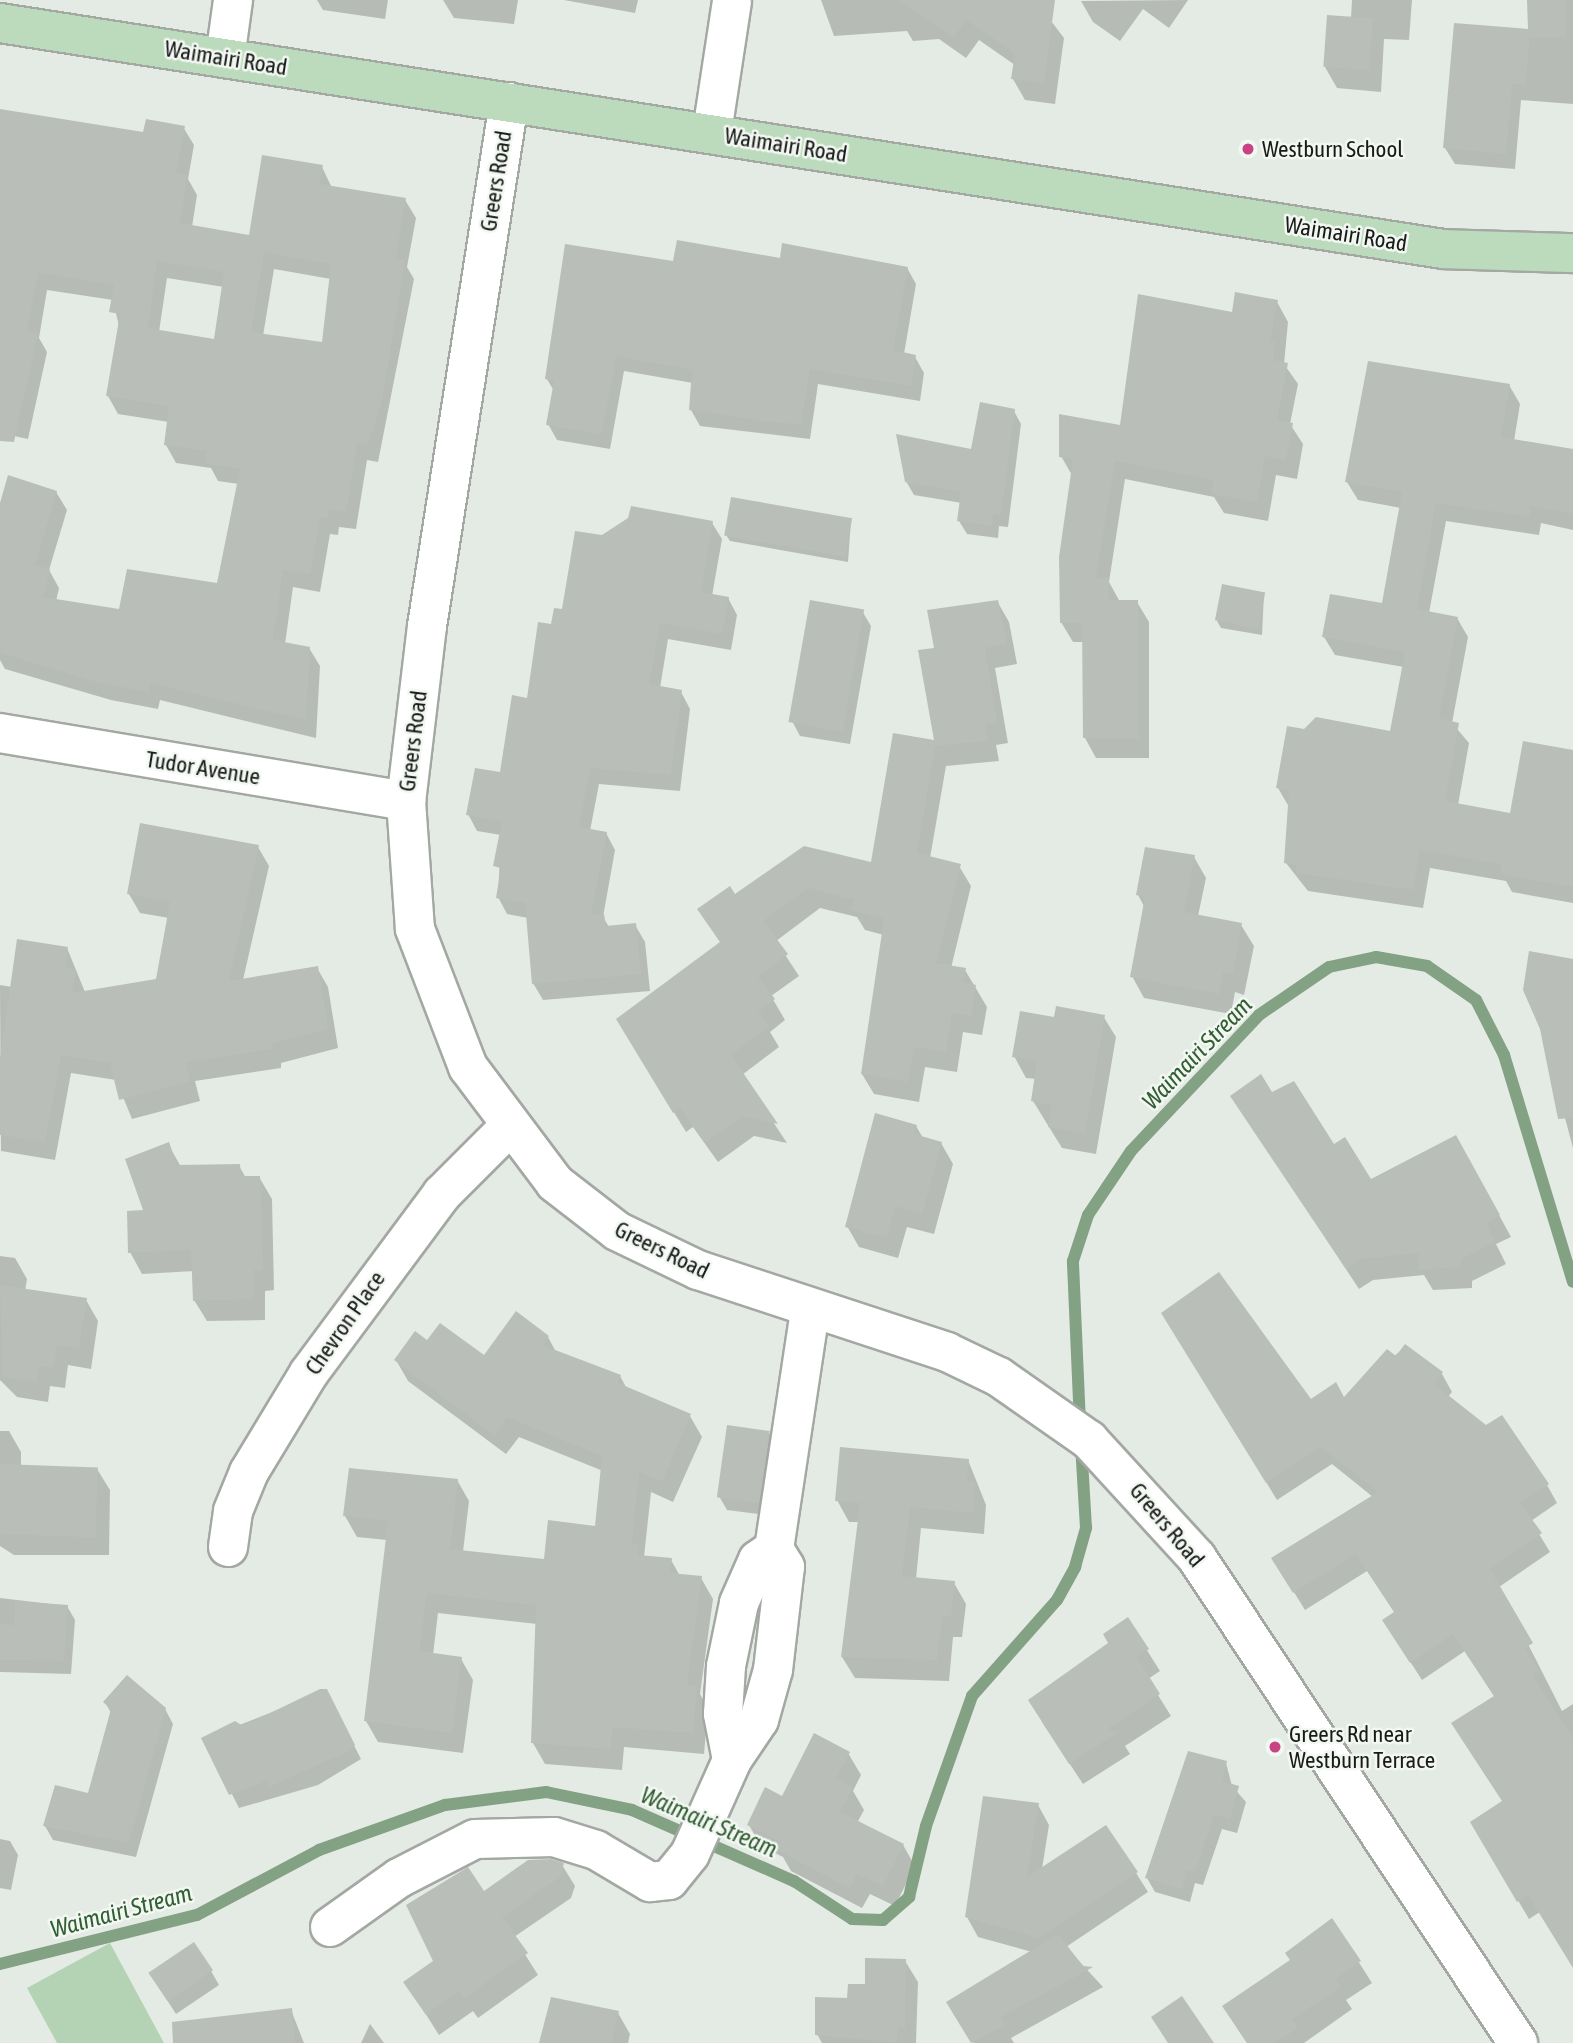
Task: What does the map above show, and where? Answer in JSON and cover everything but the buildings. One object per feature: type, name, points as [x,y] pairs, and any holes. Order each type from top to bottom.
[{"type":"main road","name":"Waimairi Road","points":[[0,23],[712,132],[1456,251],[1573,253]]},
{"type":"street","points":[[225,58],[233,0]]},
{"type":"street","points":[[712,132],[732,2]]},
{"type":"street","name":"Greers Road","points":[[509,102],[406,801],[415,929],[467,1068],[508,1128],[555,1183],[617,1231],[698,1270],[810,1310],[888,1331],[999,1377],[1089,1440],[1143,1492],[1197,1558],[1518,2043]]},
{"type":"street","name":"Tudor Avenue","points":[[0,733],[406,801]]},
{"type":"street","name":"Chevron Place","points":[[228,1547],[233,1511],[249,1472],[309,1373],[442,1194],[508,1128]]},
{"type":"street","points":[[330,1927],[399,1878],[475,1839],[554,1837],[596,1850],[650,1882],[668,1880],[690,1854],[732,1760],[759,1720],[783,1622],[785,1567],[774,1549],[810,1310]]},
{"type":"green space","points":[[110,1943],[164,2043],[57,2043],[27,1988]]},
{"type":"waterway","name":"Waimairi Stream","points":[[1080,1424],[1073,1261],[1088,1215],[1131,1151],[1259,1015],[1329,967],[1376,957],[1427,966],[1476,1000],[1504,1055],[1573,1282]]},
{"type":"waterway","name":"Waimairi Stream","points":[[0,1964],[197,1915],[319,1850],[445,1805],[546,1792],[632,1810],[794,1881],[852,1919],[883,1920],[909,1897],[926,1826],[972,1696],[1057,1600],[1075,1567],[1086,1528],[1081,1445]]},
{"type":"place","name":"Westburn School","points":[[1248,149]]},
{"type":"place","name":"Greers Rd near Westburn Terrace","points":[[1275,1747]]}]
